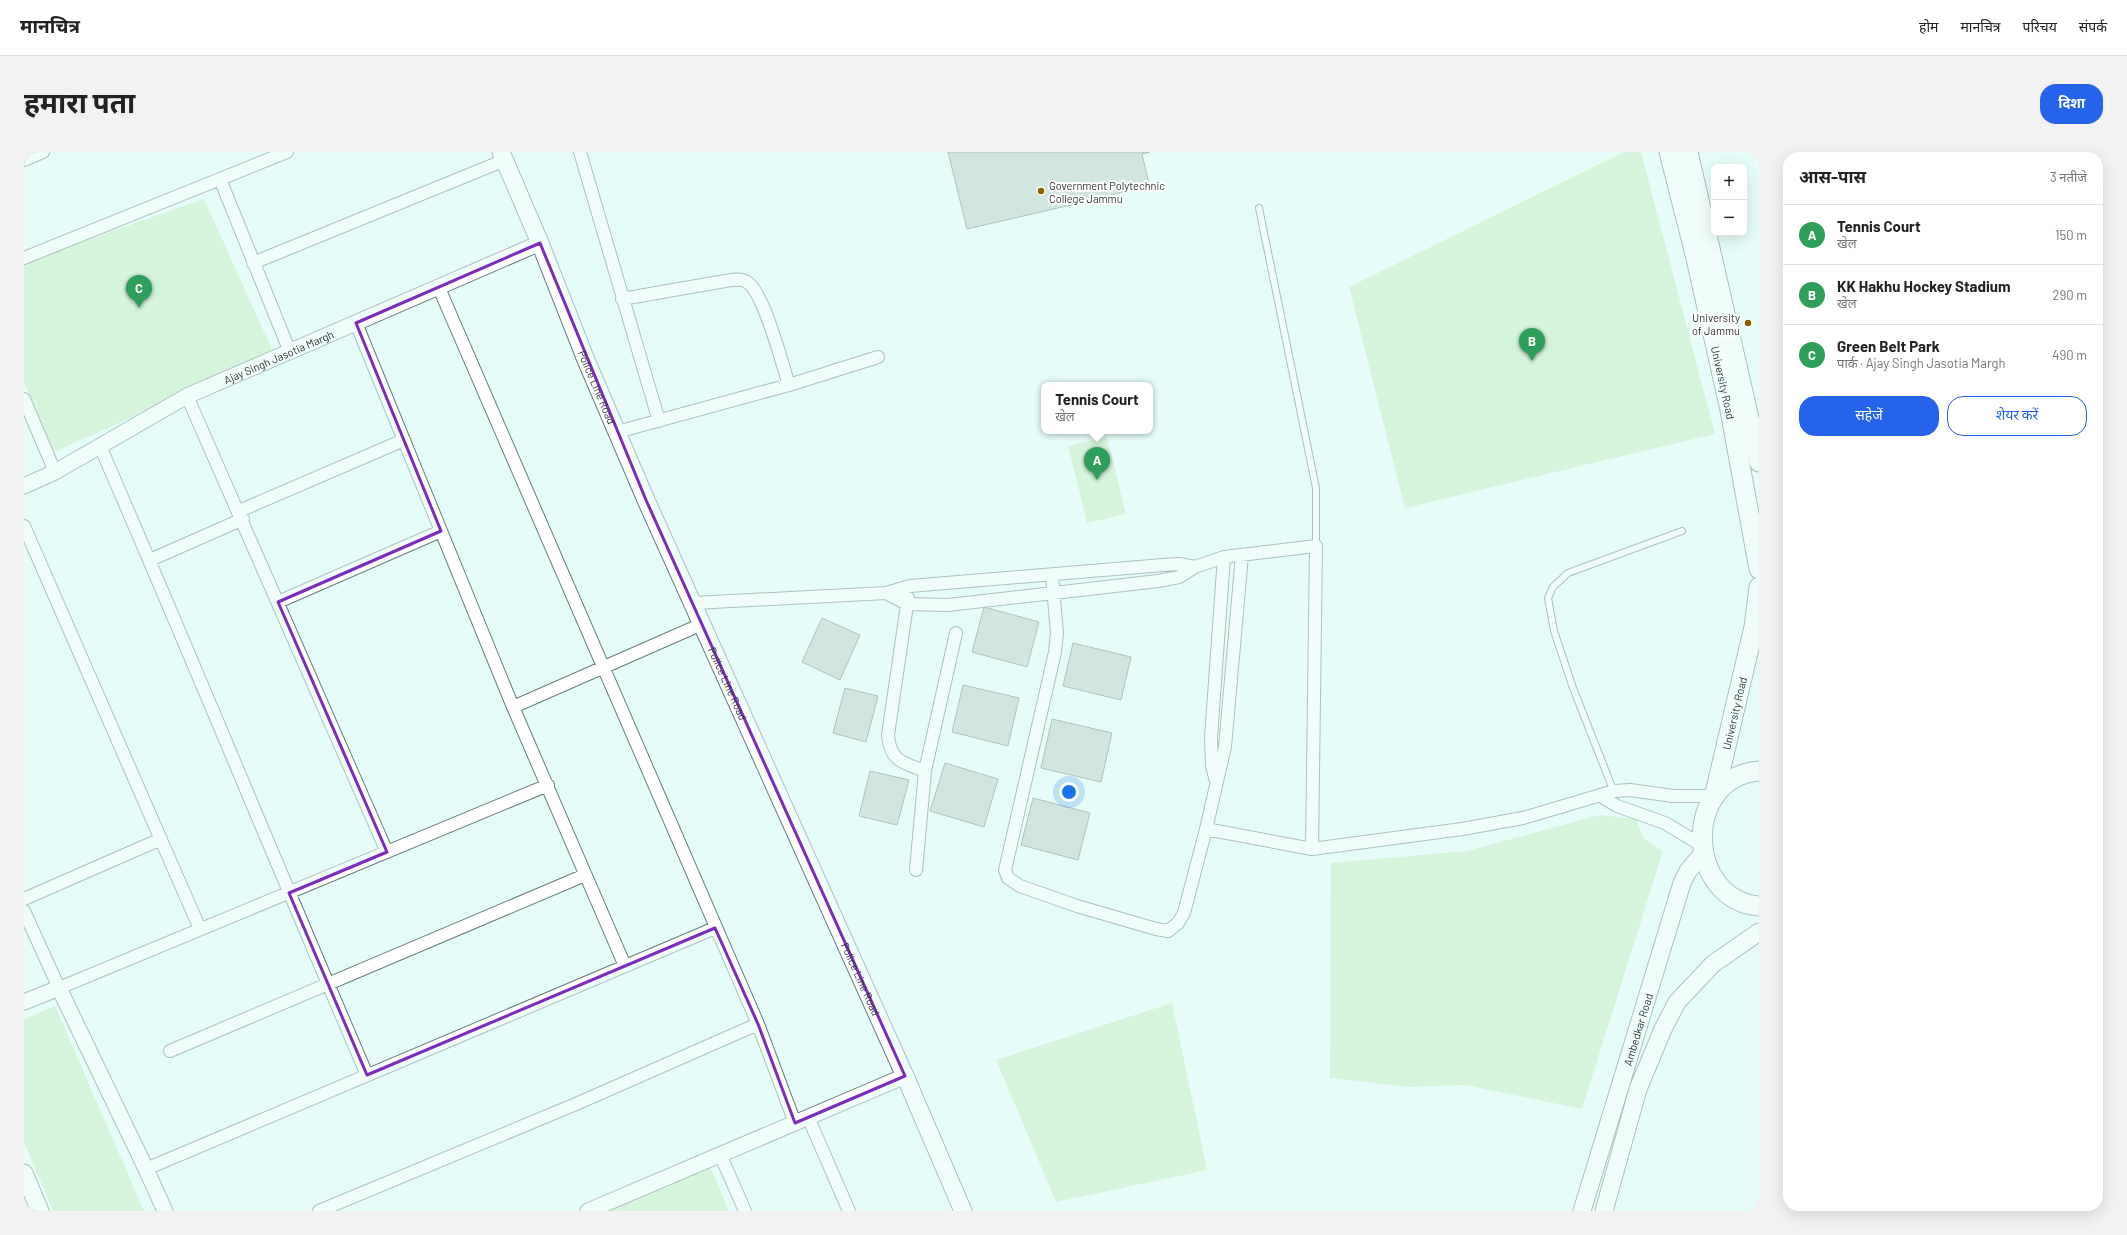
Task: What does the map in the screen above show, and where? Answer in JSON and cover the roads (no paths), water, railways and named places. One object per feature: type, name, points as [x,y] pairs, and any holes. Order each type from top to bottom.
[{"type":"main road","name":"University Road","points":[[1668,152],[1695,254],[1729,403],[1759,568]]},
{"type":"main road","name":"University Road","points":[[1688,152],[1759,462]]},
{"type":"main road","name":"Police Line Road","points":[[503,156],[617,432],[905,1076],[963,1211]]},
{"type":"main road","name":"University Road","points":[[1703,850],[1705,818],[1714,794],[1754,627],[1759,587]]},
{"type":"main road","points":[[1714,794],[1738,776],[1759,771]]},
{"type":"main road","points":[[1703,850],[1709,871],[1722,888],[1748,904],[1759,906]]},
{"type":"main road","name":"Ambedkar Road","points":[[1582,1211],[1682,883],[1688,871],[1703,850]]},
{"type":"main road","points":[[1604,1211],[1638,1089],[1663,1029],[1677,1002],[1713,964],[1759,932]]},
{"type":"main road","points":[[24,1173],[40,1211]]},
{"type":"street","points":[[24,160],[43,152]]},
{"type":"street","points":[[580,152],[659,421]]},
{"type":"street","points":[[24,258],[281,153]]},
{"type":"street","points":[[253,263],[503,156]]},
{"type":"street","points":[[220,179],[290,352]]},
{"type":"street","name":"Ajay Singh Jasotia Margh","points":[[24,486],[55,472],[187,396],[540,243]]},
{"type":"street","points":[[622,299],[725,281],[737,280],[747,282],[753,287],[763,304],[789,385]]},
{"type":"street","points":[[439,288],[715,928],[802,1120],[849,1211]]},
{"type":"street","points":[[356,323],[513,707],[625,966]]},
{"type":"street","points":[[617,432],[789,385],[878,357]]},
{"type":"street","points":[[187,396],[241,515],[387,852]]},
{"type":"street","points":[[24,399],[55,472]]},
{"type":"street","points":[[150,560],[241,515],[404,440]]},
{"type":"street","points":[[100,446],[150,560],[289,893],[367,1075]]},
{"type":"street","points":[[24,526],[200,930]]},
{"type":"street","points":[[278,602],[441,531]]},
{"type":"street","points":[[886,593],[908,604],[948,605],[1165,580],[1179,577],[1195,567],[1224,557],[1316,546],[1312,849]]},
{"type":"street","points":[[1052,576],[1057,633],[1055,652],[1048,691],[1005,870],[1008,878],[1020,886],[1076,906],[1156,929],[1168,931],[1178,923],[1184,913],[1206,830],[1216,781],[1222,768],[1242,555]]},
{"type":"street","points":[[1216,781],[1212,766],[1211,737],[1224,557]]},
{"type":"street","points":[[694,603],[886,593],[910,586],[1052,576],[1163,565],[1179,564],[1195,567]]},
{"type":"street","points":[[910,586],[888,735],[888,745],[892,754],[897,759],[925,771]]},
{"type":"street","points":[[513,707],[702,624]]},
{"type":"street","points":[[916,870],[925,771],[956,633]]},
{"type":"street","points":[[24,1002],[548,786]]},
{"type":"street","points":[[1206,830],[1312,849],[1462,829],[1523,818],[1614,791],[1630,790],[1673,796],[1714,794]]},
{"type":"street","points":[[1601,796],[1617,806],[1665,823],[1703,850]]},
{"type":"street","points":[[24,899],[161,839]]},
{"type":"street","points":[[170,1051],[585,875]]},
{"type":"street","points":[[24,910],[59,988],[165,1211]]},
{"type":"street","points":[[146,1169],[715,928]]},
{"type":"street","points":[[319,1211],[576,1104],[758,1024]]},
{"type":"street","points":[[588,1211],[905,1076]]},
{"type":"street","points":[[720,1154],[745,1211]]},
{"type":"lane","points":[[1259,208],[1316,488],[1316,546]]},
{"type":"lane","points":[[1617,806],[1614,791],[1573,688],[1554,631],[1548,606],[1548,598],[1553,587],[1568,573],[1682,531]]},
{"type":"place","name":"Government Polytechnic College Jammu","points":[[1041,191]]},
{"type":"place","name":"Green Belt Park","points":[[139,308]]},
{"type":"place","name":"University of Jammu","points":[[1748,323]]},
{"type":"place","name":"KK Hakhu Hockey Stadium","points":[[1532,361]]},
{"type":"place","name":"Tennis Court","points":[[1097,480]]}]
